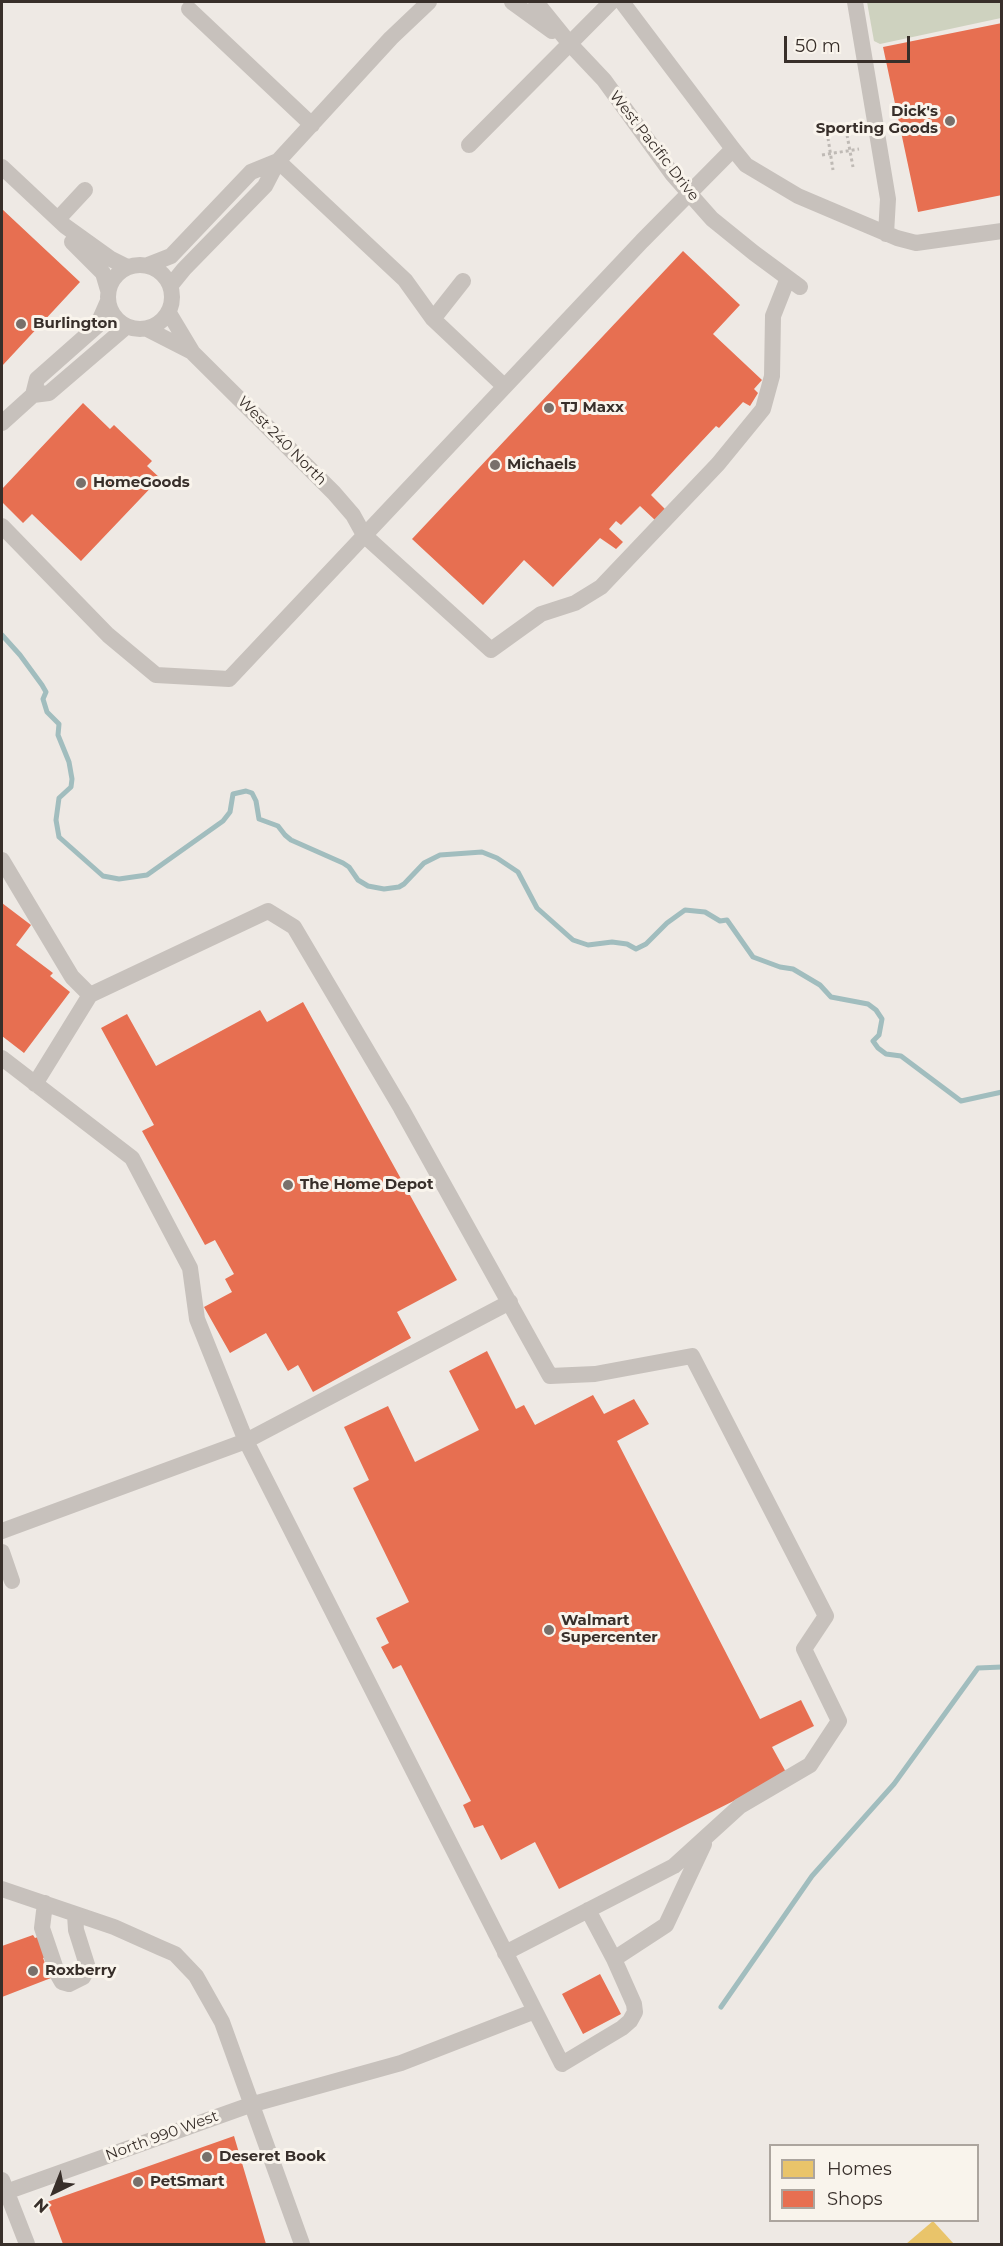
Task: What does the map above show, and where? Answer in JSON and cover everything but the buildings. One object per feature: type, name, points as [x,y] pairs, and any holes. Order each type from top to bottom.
[{"type":"street","points":[[391,38],[412,2]]},
{"type":"street","points":[[171,285],[265,186],[278,161],[391,38],[429,2]]},
{"type":"street","name":"West Pacific Drive","points":[[512,2],[570,44]]},
{"type":"street","name":"West Pacific Drive","points":[[536,2],[603,80],[673,176],[712,219],[794,282]]},
{"type":"street","points":[[469,145],[610,2]]},
{"type":"street","points":[[622,2],[746,165],[798,196],[886,234],[916,243],[1002,231]]},
{"type":"street","points":[[855,2],[888,199],[886,234]]},
{"type":"street","points":[[189,9],[312,125]]},
{"type":"street","points":[[2,526],[108,634],[156,675],[229,679],[642,241],[733,148]]},
{"type":"street","points":[[147,265],[171,256],[251,171],[278,161]]},
{"type":"street","points":[[278,161],[405,279],[433,319],[504,387]]},
{"type":"street","points":[[2,166],[61,222],[111,259],[127,267]]},
{"type":"street","points":[[61,222],[85,190]]},
{"type":"street","points":[[2,423],[33,395],[37,379],[97,326],[108,296],[115,276],[127,267],[137,264],[147,265],[165,276],[171,285],[173,294],[169,313],[163,320],[147,329],[136,330],[126,327],[117,320],[111,311],[108,296],[103,273],[71,240],[61,222]]},
{"type":"street","points":[[433,319],[463,281]]},
{"type":"street","name":"West 240 North","points":[[169,313],[193,353],[334,493],[353,515],[364,535],[491,650],[541,614],[574,603],[600,587],[718,464],[763,409],[772,376],[773,316],[794,282]]},
{"type":"street","points":[[33,395],[49,393],[126,327]]},
{"type":"street","name":"West 240 North","points":[[147,329],[193,353]]},
{"type":"street","points":[[2,860],[72,977],[90,995]]},
{"type":"street","points":[[35,1084],[90,995],[268,911],[294,927],[401,1108],[550,1376],[595,1374],[692,1356],[826,1616],[804,1649],[839,1720],[810,1766],[740,1806],[674,1866],[505,1953]]},
{"type":"street","points":[[2,1058],[132,1158],[190,1268],[197,1319],[246,1441],[562,2064],[622,2028],[630,2021],[634,2012],[634,2004],[614,1959],[588,1910]]},
{"type":"street","points":[[2,1531],[246,1441],[510,1302]]},
{"type":"street","points":[[2,1552],[12,1581]]},
{"type":"street","points":[[614,1959],[666,1924],[706,1839]]},
{"type":"street","points":[[2,1889],[118,1929],[176,1954],[196,1976],[222,2022],[302,2244]]},
{"type":"street","points":[[45,1903],[42,1928],[58,1975],[62,1982],[69,1984],[83,1977],[87,1968],[76,1930],[75,1914]]},
{"type":"street","name":"North 990 West","points":[[3,2189],[250,2105],[401,2063],[535,2011]]},
{"type":"street","points":[[3,2189],[27,2244]]},
{"type":"path","points":[[848,135],[853,167]]},
{"type":"path","points":[[828,138],[833,170]]},
{"type":"path","points":[[822,155],[859,149]]},
{"type":"green space","points":[[867,2],[1001,2],[1001,18],[880,44],[874,41]]},
{"type":"waterway","points":[[2,635],[42,685],[46,692],[43,699],[47,712],[59,724],[58,735],[69,762],[72,779],[71,787],[59,798],[56,820],[59,837],[103,876],[119,879],[147,875],[223,821],[230,812],[233,794],[246,791],[252,793],[256,801],[259,819],[278,826],[291,840],[343,863],[349,867],[358,880],[368,886],[384,889],[399,887],[424,863],[440,855],[482,852],[497,858],[518,872],[537,908],[573,940],[588,945],[612,942],[627,944],[636,949],[646,944],[667,923],[685,910],[705,912],[720,921],[727,920],[753,957],[780,967],[793,969],[820,985],[831,997],[868,1004],[876,1010],[882,1019],[879,1035],[873,1041],[878,1048],[886,1054],[901,1056],[961,1101],[1002,1092]]},
{"type":"waterway","points":[[721,2007],[812,1876],[894,1784],[978,1668],[1002,1667]]},
{"type":"place","name":"Dick's Sporting Goods","points":[[950,121]]},
{"type":"place","name":"Burlington","points":[[21,324]]},
{"type":"place","name":"TJ Maxx","points":[[549,408]]},
{"type":"place","name":"Michaels","points":[[495,465]]},
{"type":"place","name":"HomeGoods","points":[[81,483]]},
{"type":"place","name":"The Home Depot","points":[[288,1185]]},
{"type":"place","name":"Walmart Supercenter","points":[[549,1630]]},
{"type":"place","name":"Roxberry","points":[[33,1971]]},
{"type":"place","name":"Deseret Book","points":[[207,2157]]},
{"type":"place","name":"PetSmart","points":[[138,2182]]}]
